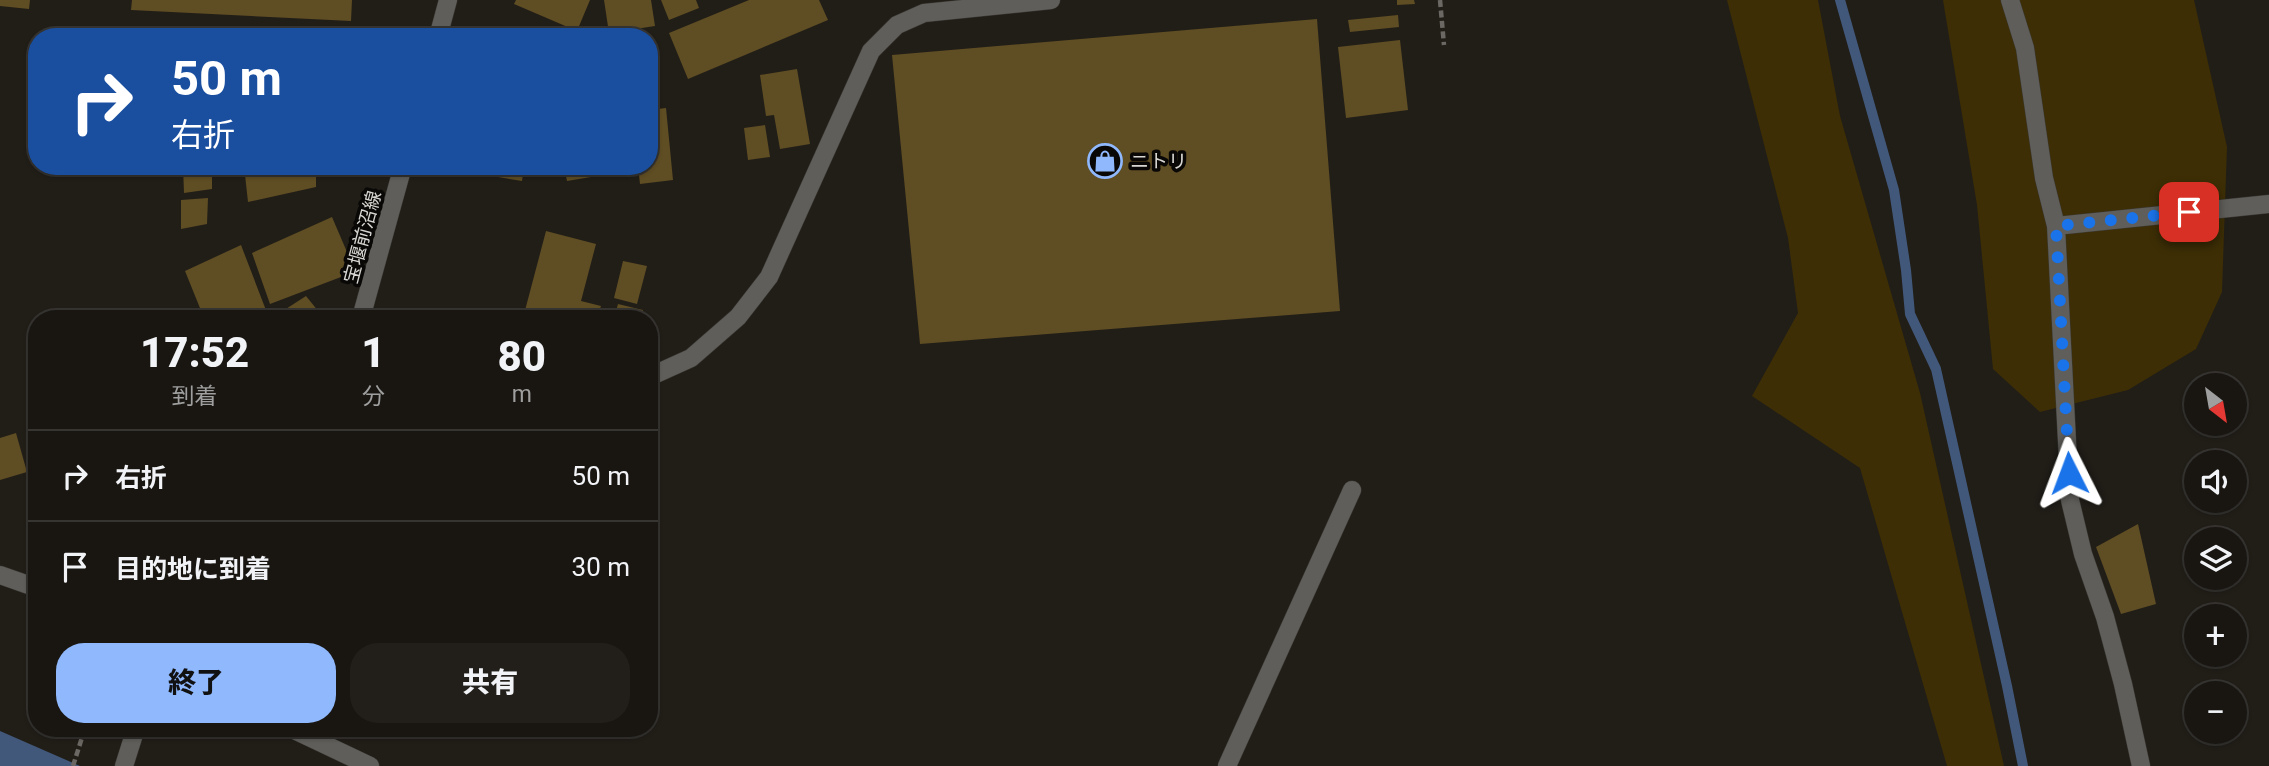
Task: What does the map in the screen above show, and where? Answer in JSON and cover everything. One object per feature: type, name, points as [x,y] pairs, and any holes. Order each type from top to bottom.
[{"type":"street","points":[[440,28],[448,0]]},
{"type":"street","points":[[658,373],[691,358],[738,317],[769,277],[871,51],[897,25],[924,13],[1051,0]]},
{"type":"street","points":[[2010,0],[2025,48],[2044,178],[2056,226],[2070,500],[2083,554],[2105,617],[2123,684],[2141,766]]},
{"type":"street","name":"宝堰前沼線","points":[[363,310],[400,175]]},
{"type":"street","points":[[2056,226],[2269,204]]},
{"type":"street","points":[[1227,766],[1352,490]]},
{"type":"street","points":[[0,575],[28,585]]},
{"type":"street","points":[[124,766],[133,737]]},
{"type":"street","points":[[309,737],[370,766]]},
{"type":"path","points":[[1440,0],[1444,45]]},
{"type":"path","points":[[73,766],[82,737]]},
{"type":"shaded area","points":[[1727,0],[1818,0],[1840,116],[1920,393],[2004,766],[1947,766],[1860,468],[1752,396],[1798,313],[1788,238]]},
{"type":"shaded area","points":[[1943,0],[2194,0],[2227,147],[2222,292],[2196,349],[2128,390],[2040,412],[1993,369],[1977,205]]},
{"type":"water","points":[[0,731],[80,766],[0,766]]},
{"type":"building","points":[[0,0],[30,0],[29,9],[0,6]]},
{"type":"building","points":[[132,0],[352,0],[351,21],[131,10]]},
{"type":"building","points":[[516,0],[590,0],[578,28],[570,28],[514,4]]},
{"type":"building","points":[[604,0],[651,0],[655,26],[608,28]]},
{"type":"building","points":[[661,0],[696,0],[699,8],[669,20]]},
{"type":"building","points":[[749,0],[819,0],[828,20],[688,79],[669,33]]},
{"type":"building","points":[[1397,0],[1414,0],[1415,4],[1397,5]]},
{"type":"building","points":[[1398,15],[1399,27],[1350,32],[1348,20]]},
{"type":"building","points":[[1317,19],[1340,311],[920,344],[892,55]]},
{"type":"building","points":[[1400,40],[1408,110],[1346,118],[1338,47]]},
{"type":"building","points":[[797,69],[810,144],[780,149],[774,115],[766,116],[760,75]]},
{"type":"building","points":[[666,108],[673,180],[640,184],[639,175],[658,175],[658,109]]},
{"type":"building","points":[[765,125],[770,157],[748,160],[744,128]]},
{"type":"building","points":[[183,175],[212,175],[212,189],[184,193]]},
{"type":"building","points":[[245,175],[316,175],[316,187],[248,202]]},
{"type":"building","points":[[486,175],[523,175],[522,181]]},
{"type":"building","points":[[566,175],[603,175],[567,181]]},
{"type":"building","points":[[208,198],[207,224],[181,229],[181,200]]},
{"type":"building","points":[[332,217],[347,252],[341,277],[270,304],[252,253]]},
{"type":"building","points":[[546,231],[596,244],[581,301],[601,306],[600,310],[525,310]]},
{"type":"building","points":[[241,245],[266,310],[201,310],[185,271]]},
{"type":"building","points":[[623,261],[647,266],[637,304],[614,298]]},
{"type":"building","points":[[306,296],[317,310],[284,310]]},
{"type":"building","points":[[618,304],[643,310],[616,310]]},
{"type":"building","points":[[16,433],[27,472],[0,480],[0,438]]},
{"type":"building","points":[[2138,524],[2156,604],[2121,614],[2096,547]]},
{"type":"waterway","points":[[1840,0],[1894,190],[1910,314],[1936,369],[2023,766]]},
{"type":"place","name":"ニトリ","points":[[1105,161]]},
{"type":"route","points":[[2069,473],[2056,226],[2189,212]]}]
